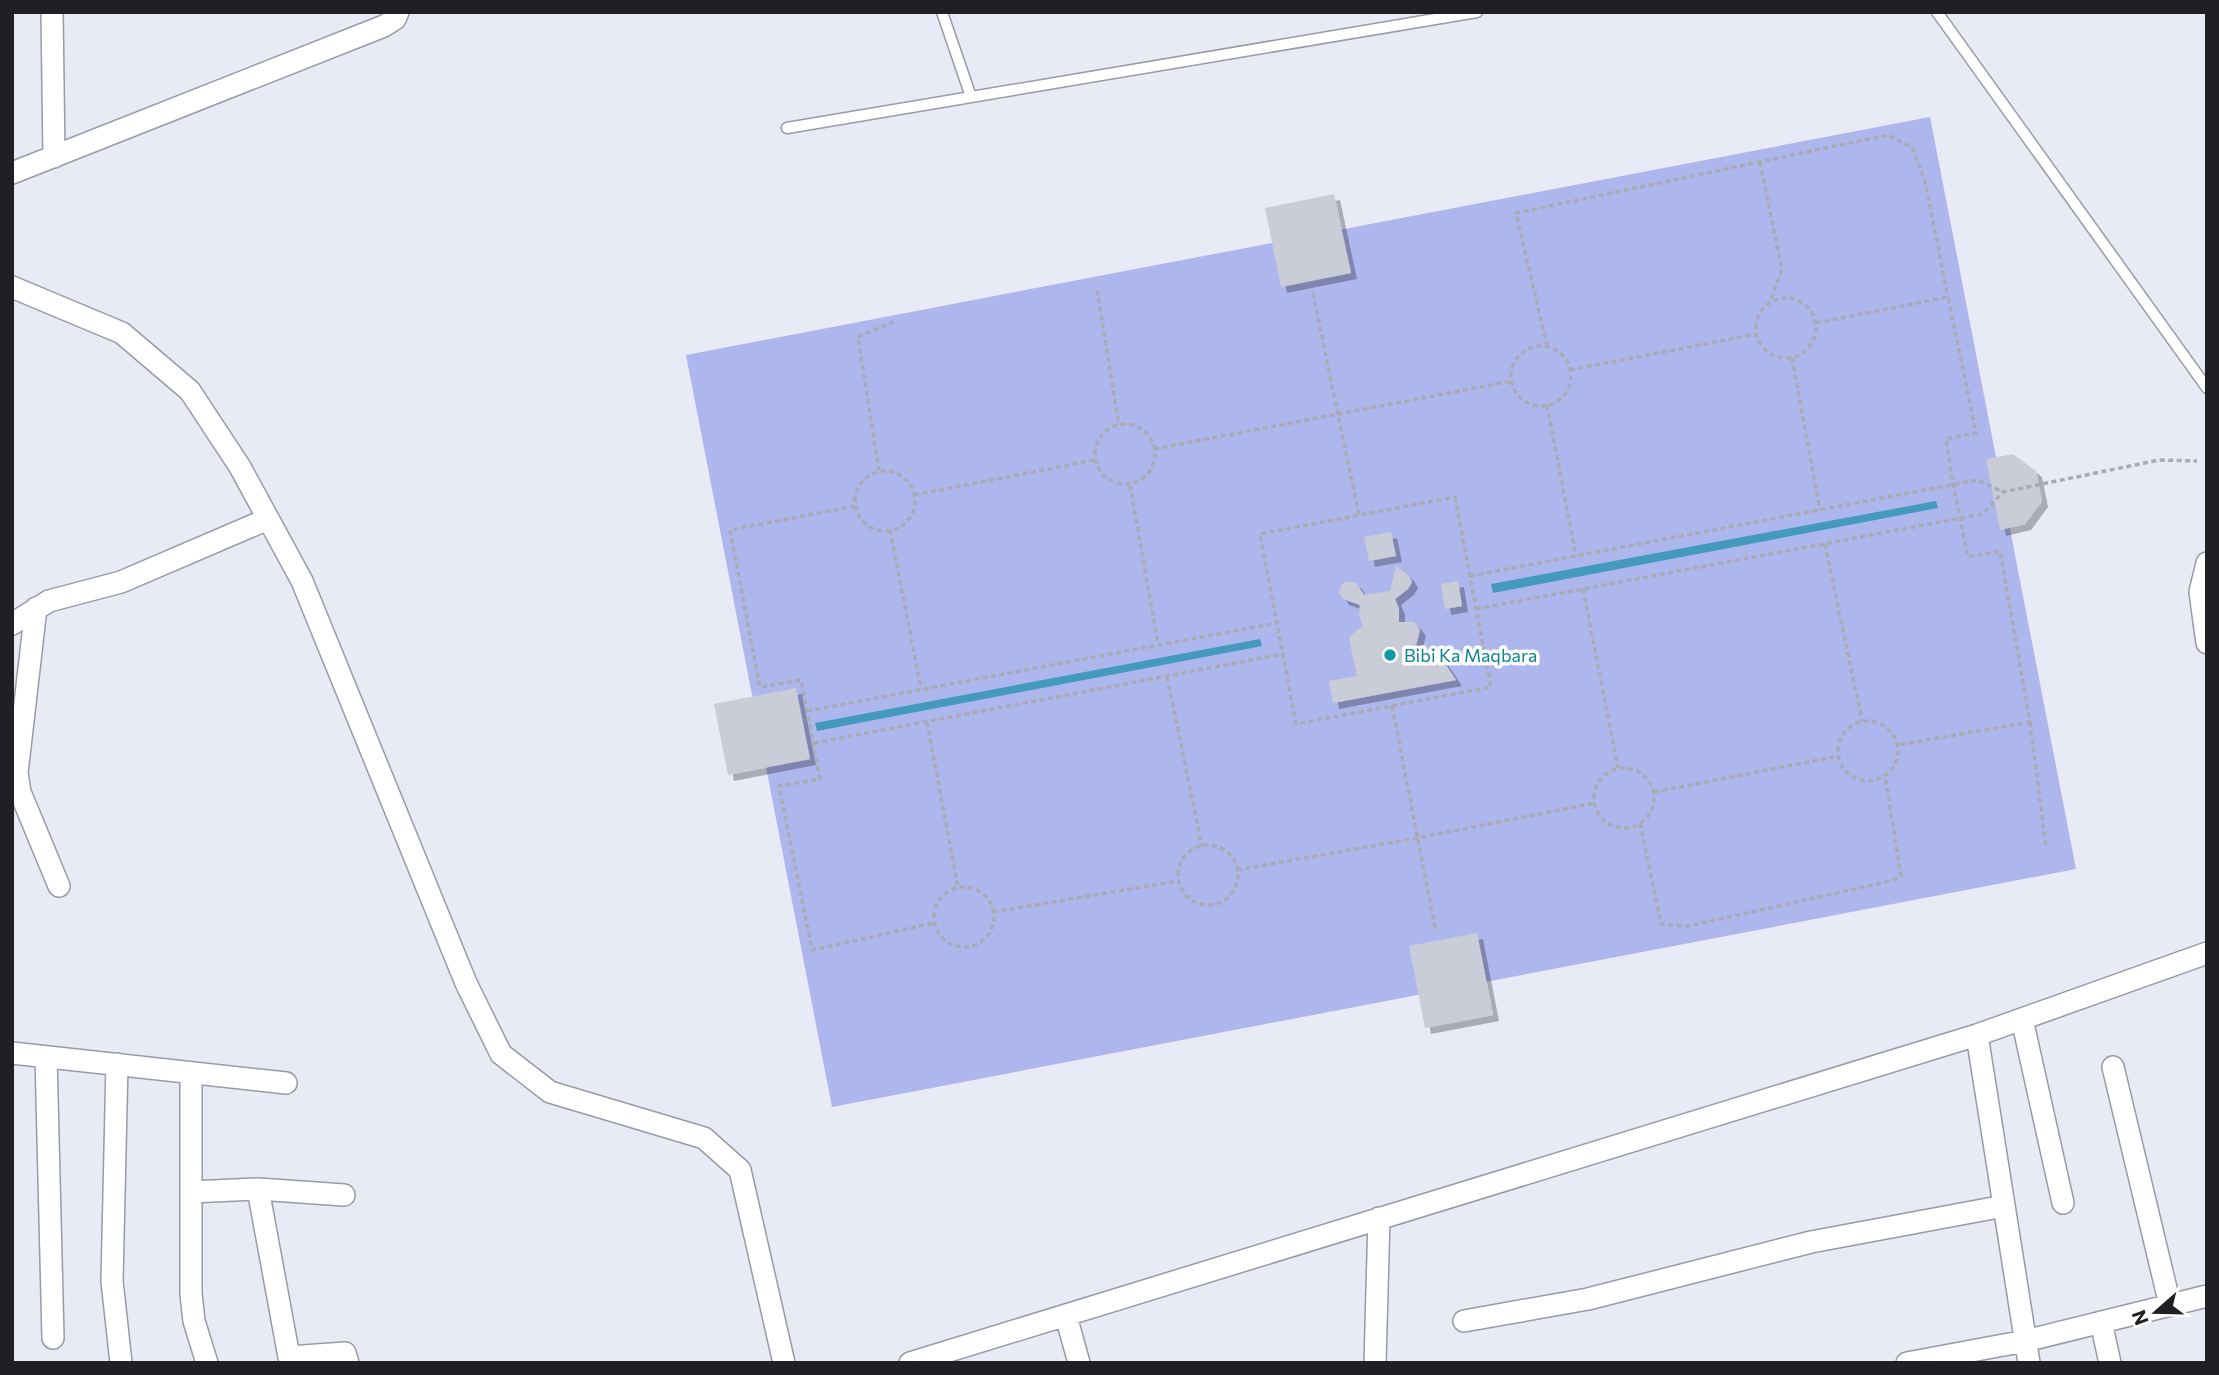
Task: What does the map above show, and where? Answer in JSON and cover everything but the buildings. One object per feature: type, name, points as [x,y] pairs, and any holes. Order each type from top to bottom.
[{"type":"street","points":[[52,12],[54,157]]},
{"type":"street","points":[[12,173],[384,26],[394,19],[398,12]]},
{"type":"street","points":[[12,287],[122,333],[190,391],[240,467],[302,581],[466,984],[501,1054],[550,1091],[704,1138],[740,1170],[784,1363]]},
{"type":"street","points":[[12,624],[36,608],[62,596],[121,582],[268,519]]},
{"type":"street","points":[[2207,563],[2200,592],[2207,643]]},
{"type":"street","points":[[36,608],[17,772],[20,792],[58,886]]},
{"type":"street","points":[[910,1363],[1977,1035],[2207,953]]},
{"type":"street","points":[[2022,1019],[2063,1203]]},
{"type":"street","points":[[1977,1035],[2029,1363]]},
{"type":"street","points":[[12,1053],[286,1083]]},
{"type":"street","points":[[46,1056],[53,1338]]},
{"type":"street","points":[[117,1064],[112,1281],[121,1363]]},
{"type":"street","points":[[2113,1067],[2170,1305]]},
{"type":"street","points":[[191,1073],[191,1294],[194,1321],[207,1363]]},
{"type":"street","points":[[191,1192],[258,1189],[344,1195]]},
{"type":"street","points":[[258,1189],[289,1357],[345,1353],[348,1363]]},
{"type":"street","points":[[1464,1321],[1588,1299],[1811,1242],[2004,1206]]},
{"type":"street","points":[[1375,1363],[1379,1217]]},
{"type":"street","points":[[1907,1363],[2025,1341],[2207,1296]]},
{"type":"street","points":[[1066,1316],[1079,1363]]},
{"type":"street","points":[[2101,1322],[2110,1363]]},
{"type":"lane","points":[[942,12],[971,97]]},
{"type":"lane","points":[[787,128],[1477,12]]},
{"type":"lane","points":[[1937,12],[2207,388]]},
{"type":"path","points":[[1547,346],[1516,214],[1888,135],[1912,147],[1925,181],[1976,433],[1946,439],[1959,518],[1968,557],[2000,551],[2029,722],[2046,847]]},
{"type":"path","points":[[1760,162],[1782,270],[1770,303]]},
{"type":"path","points":[[1097,290],[1119,425]]},
{"type":"path","points":[[1313,293],[1359,516]]},
{"type":"path","points":[[1815,323],[1948,296]]},
{"type":"path","points":[[1780,299],[1792,299],[1803,304],[1811,312],[1815,323],[1811,346],[1792,358],[1780,358],[1769,353],[1756,334],[1761,312],[1770,303],[1780,299]]},
{"type":"path","points":[[879,471],[858,337],[893,322]]},
{"type":"path","points":[[1570,370],[1756,334]]},
{"type":"path","points":[[1535,346],[1547,346],[1558,351],[1566,359],[1570,370],[1566,393],[1558,401],[1547,405],[1524,401],[1516,392],[1512,381],[1512,369],[1516,359],[1524,350],[1535,346]]},
{"type":"path","points":[[1792,358],[1820,510]]},
{"type":"path","points":[[1154,449],[1512,381]]},
{"type":"path","points":[[1547,405],[1576,556]]},
{"type":"path","points":[[1119,425],[1131,425],[1142,430],[1150,438],[1154,449],[1154,461],[1149,471],[1141,480],[1130,484],[1119,484],[1108,479],[1095,460],[1095,448],[1100,438],[1108,429],[1119,425]]},
{"type":"path","points":[[914,495],[1095,460]]},
{"type":"path","points":[[1476,609],[1983,514],[2003,492],[2159,460],[2197,461]]},
{"type":"path","points":[[879,471],[890,471],[901,476],[910,484],[914,495],[914,507],[909,518],[901,526],[890,530],[878,530],[868,526],[859,517],[855,506],[855,495],[860,484],[879,471]]},
{"type":"path","points":[[1470,576],[1977,480],[2003,492]]},
{"type":"path","points":[[1130,484],[1158,645]]},
{"type":"path","points":[[1455,497],[1470,576],[1491,687],[1296,723],[1260,534],[1455,497]]},
{"type":"path","points":[[855,506],[730,530],[760,687],[801,680],[820,779],[779,786],[812,950],[934,923]]},
{"type":"path","points":[[890,530],[921,689]]},
{"type":"path","points":[[1825,544],[1863,721]]},
{"type":"path","points":[[1583,589],[1618,768]]},
{"type":"path","points":[[807,711],[1277,622]]},
{"type":"path","points":[[813,743],[1283,654]]},
{"type":"path","points":[[1167,677],[1202,846]]},
{"type":"path","points":[[1392,706],[1436,932]]},
{"type":"path","points":[[1863,721],[1874,721],[1885,726],[1898,745],[1898,757],[1893,768],[1885,776],[1874,780],[1862,780],[1852,775],[1843,767],[1839,756],[1843,733],[1852,725],[1863,721]]},
{"type":"path","points":[[927,722],[958,888]]},
{"type":"path","points":[[1898,745],[2029,722]]},
{"type":"path","points":[[1654,792],[1839,756]]},
{"type":"path","points":[[1618,768],[1630,768],[1641,773],[1654,792],[1649,815],[1630,827],[1607,823],[1599,814],[1595,803],[1599,780],[1618,768]]},
{"type":"path","points":[[1640,823],[1661,924],[1688,926],[1891,881],[1901,876],[1885,776]]},
{"type":"path","points":[[1237,870],[1595,803]]},
{"type":"path","points":[[1202,846],[1225,850],[1233,859],[1237,870],[1237,882],[1233,892],[1214,905],[1202,905],[1191,900],[1178,881],[1178,869],[1183,858],[1202,846]]},
{"type":"path","points":[[993,912],[1178,881]]},
{"type":"path","points":[[958,888],[981,892],[989,901],[993,912],[989,934],[970,947],[958,947],[947,942],[934,923],[934,911],[939,900],[947,892],[958,888]]},
{"type":"shaded area","name":"Bibi Ka Maqbara","points":[[1930,117],[2076,869],[832,1107],[686,355]]},
{"type":"shaded area","points":[[1936,501],[1938,508],[1493,593],[1491,584]]},
{"type":"shaded area","points":[[1260,639],[1262,646],[817,731],[815,723]]},
{"type":"place","name":"Bibi Ka Maqbara","points":[[1390,655]]}]
